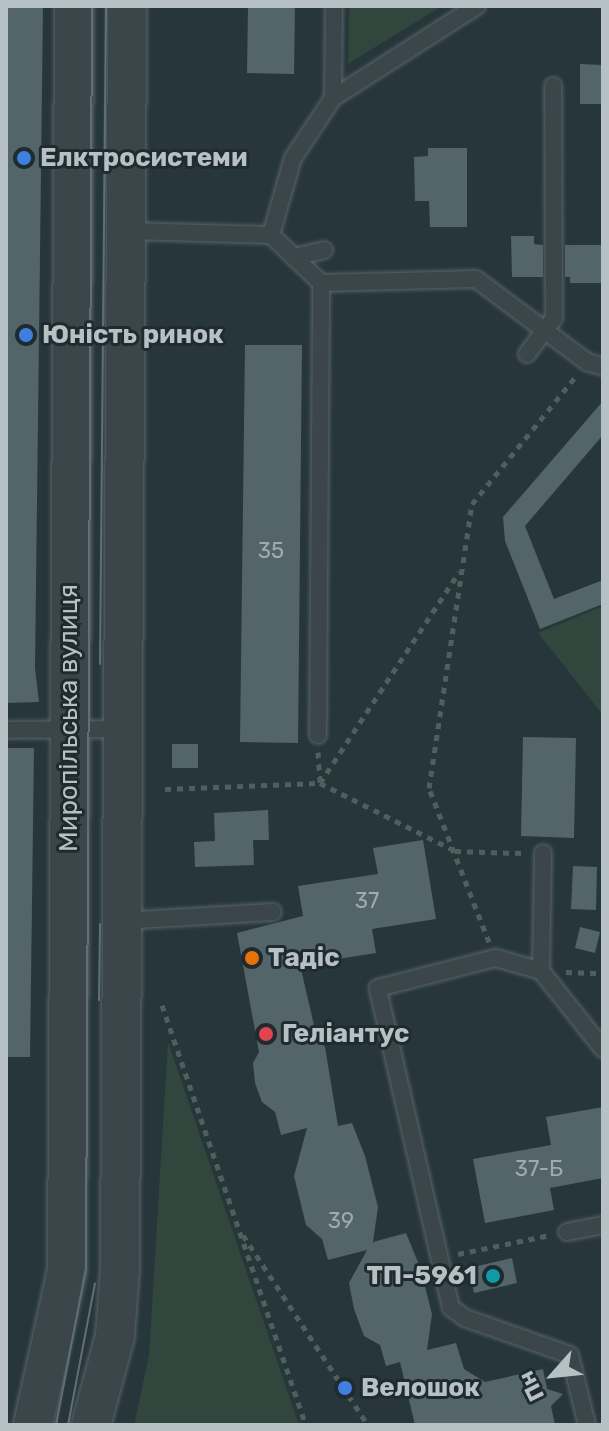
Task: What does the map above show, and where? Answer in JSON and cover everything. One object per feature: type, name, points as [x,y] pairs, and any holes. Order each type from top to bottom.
[{"type":"street","name":"Миропільська вулиця","points":[[33,1425],[67,1271],[74,6]]},
{"type":"street","name":"Миропільська вулиця","points":[[91,1425],[115,1336],[120,1270],[119,921],[129,231],[127,6]]},
{"type":"lane","points":[[333,98],[334,6]]},
{"type":"lane","points":[[271,235],[293,158],[333,98],[477,6]]},
{"type":"lane","points":[[527,354],[554,318],[553,86]]},
{"type":"lane","points":[[129,231],[271,235],[321,283],[476,279],[544,331],[595,364]]},
{"type":"lane","points":[[294,257],[324,250]]},
{"type":"lane","points":[[318,735],[321,283]]},
{"type":"lane","points":[[6,730],[122,729]]},
{"type":"lane","points":[[541,971],[543,853]]},
{"type":"lane","points":[[119,921],[273,912]]},
{"type":"lane","points":[[587,1425],[570,1355],[458,1315],[448,1299],[378,988],[496,958],[541,971],[603,1049]]},
{"type":"lane","points":[[567,1232],[603,1225]]},
{"type":"path","points":[[496,958],[429,788],[472,504],[595,364]]},
{"type":"path","points":[[318,735],[320,783],[455,851],[543,853]]},
{"type":"path","points":[[162,1005],[306,1425]]},
{"type":"path","points":[[239,1228],[368,1425]]},
{"type":"path","points":[[439,1258],[567,1232]]},
{"type":"green space","points":[[349,6],[442,6],[348,64]]},
{"type":"green space","points":[[603,606],[603,715],[538,633]]},
{"type":"green space","points":[[168,1042],[299,1425],[134,1425],[149,1355]]},
{"type":"building","name":"Юність ринок","points":[[6,6],[43,6],[35,668],[39,702],[6,703]]},
{"type":"building","points":[[248,6],[295,6],[294,74],[247,73]]},
{"type":"building","points":[[580,64],[603,65],[603,104],[580,104]]},
{"type":"building","points":[[428,148],[467,148],[467,227],[430,227],[429,201],[415,201],[414,157],[428,156]]},
{"type":"building","points":[[511,236],[534,236],[534,244],[543,245],[543,277],[512,277]]},
{"type":"building","points":[[565,245],[603,245],[603,283],[570,283],[570,277],[565,277]]},
{"type":"building","points":[[245,345],[302,345],[298,743],[240,742]]},
{"type":"building","points":[[603,401],[603,435],[525,526],[554,599],[603,580],[603,604],[540,629],[505,541],[503,517]]},
{"type":"building","points":[[523,737],[576,738],[574,838],[521,836]]},
{"type":"building","points":[[172,744],[198,744],[198,768],[172,768]]},
{"type":"building","points":[[6,748],[34,748],[30,1057],[6,1057]]},
{"type":"building","points":[[268,810],[269,840],[253,840],[254,865],[195,867],[194,842],[215,841],[214,813]]},
{"type":"building","points":[[423,840],[436,919],[372,929],[376,953],[300,965],[317,1038],[325,1047],[338,1126],[352,1123],[365,1156],[378,1207],[373,1242],[406,1233],[420,1267],[432,1314],[427,1350],[456,1343],[464,1369],[485,1382],[543,1369],[547,1389],[563,1394],[551,1406],[555,1425],[415,1425],[400,1362],[386,1366],[380,1345],[364,1336],[354,1309],[349,1283],[367,1250],[328,1260],[322,1239],[306,1225],[294,1176],[307,1128],[281,1135],[275,1112],[262,1102],[255,1083],[253,1063],[259,1052],[237,933],[303,916],[298,886],[378,874],[373,848]]},
{"type":"building","points":[[573,866],[597,867],[596,910],[571,909]]},
{"type":"building","points":[[580,927],[600,932],[595,953],[575,948]]},
{"type":"building","points":[[603,1107],[603,1178],[550,1188],[554,1210],[485,1223],[473,1159],[551,1145],[546,1117]]},
{"type":"building","name":"ТП-5961","points":[[512,1258],[517,1283],[474,1293],[469,1268]]},
{"type":"tram line","points":[[56,1425],[86,1268],[92,6]]},
{"type":"tram line","points":[[100,664],[106,6]]},
{"type":"tram line","points":[[99,1000],[100,924]]},
{"type":"tram line","points":[[68,1425],[95,1284]]},
{"type":"place","name":"Елктросистеми","points":[[24,158]]},
{"type":"place","name":"Юність ринок","points":[[26,335]]},
{"type":"place","name":"Тадіс","points":[[252,958]]},
{"type":"place","name":"Геліантус","points":[[266,1034]]},
{"type":"place","name":"ТП-5961","points":[[493,1276]]},
{"type":"place","name":"Велошок","points":[[345,1388]]}]
